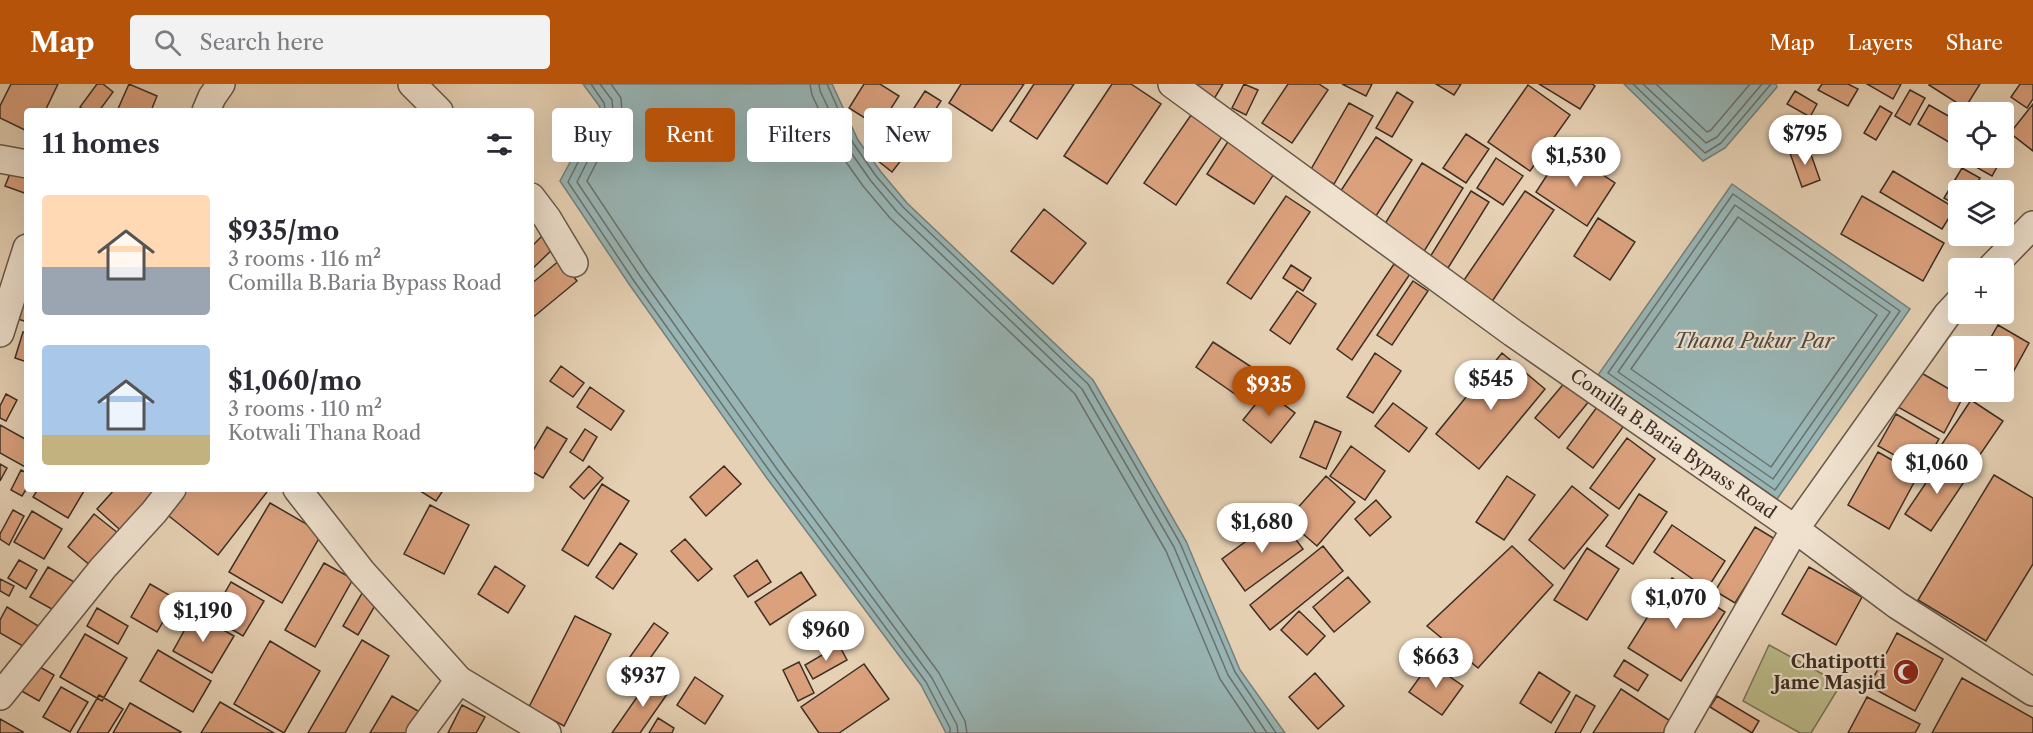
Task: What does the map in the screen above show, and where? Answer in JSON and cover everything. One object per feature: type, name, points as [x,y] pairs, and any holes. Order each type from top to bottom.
[{"type":"street","points":[[207,108],[221,84]]},
{"type":"street","points":[[412,84],[436,108]]},
{"type":"street","name":"Comilla B.Baria Bypass Road","points":[[1172,84],[1514,333],[1795,529],[1897,605],[2033,692]]},
{"type":"street","points":[[0,159],[24,163]]},
{"type":"street","points":[[534,201],[574,263]]},
{"type":"street","points":[[2001,258],[2033,225]]},
{"type":"street","points":[[0,333],[24,257]]},
{"type":"street","points":[[1678,733],[1795,529],[1948,314]]},
{"type":"street","points":[[0,696],[103,568],[170,492]]},
{"type":"street","points":[[299,492],[362,572],[459,681],[548,733]]},
{"type":"street","points":[[420,733],[459,681]]},
{"type":"shaded area","points":[[1769,645],[1841,684],[1811,733],[1800,733],[1743,701]]},
{"type":"water","points":[[583,84],[832,84],[843,108],[747,108],[747,162],[852,162],[852,127],[864,148],[864,162],[874,162],[907,203],[1093,380],[1186,541],[1240,670],[1285,733],[946,733],[921,685],[766,477],[629,284],[560,181],[570,162],[633,162],[633,108],[600,107]]},
{"type":"water","points":[[1624,84],[1776,84],[1777,87],[1725,148],[1703,161]]},
{"type":"water","name":"Thana Pukur Par","points":[[1732,184],[1910,309],[1777,499],[1598,375]]},
{"type":"building","points":[[11,84],[58,84],[46,108],[24,108],[24,130],[0,118],[0,106]]},
{"type":"building","points":[[97,84],[103,84],[113,92],[101,108],[80,107]]},
{"type":"building","points":[[129,84],[157,96],[152,108],[118,108]]},
{"type":"building","points":[[864,84],[880,84],[899,96],[891,108],[864,108],[864,118],[849,108]]},
{"type":"building","points":[[961,84],[1024,84],[992,131],[949,103]]},
{"type":"building","points":[[1034,84],[1074,84],[1037,139],[1010,121]]},
{"type":"building","points":[[1112,84],[1131,84],[1161,104],[1107,184],[1064,156]]},
{"type":"building","points":[[1190,84],[1223,84],[1214,99]]},
{"type":"building","points":[[1244,84],[1258,90],[1246,115],[1232,108]]},
{"type":"building","points":[[1288,84],[1319,84],[1328,90],[1292,143],[1262,123]]},
{"type":"building","points":[[1342,84],[1372,84],[1366,96]]},
{"type":"building","points":[[1436,84],[1461,84],[1454,95]]},
{"type":"building","points":[[1539,84],[1592,84],[1595,86],[1580,109]]},
{"type":"building","points":[[1822,84],[1848,84],[1858,89],[1848,106],[1818,90]]},
{"type":"building","points":[[1867,84],[1901,84],[1893,99]]},
{"type":"building","points":[[1980,84],[1969,102],[1956,102],[1929,85]]},
{"type":"building","points":[[2020,84],[2033,84],[2033,99],[2027,108],[2011,97]]},
{"type":"building","points":[[1528,85],[1570,115],[1530,171],[1488,142]]},
{"type":"building","points":[[1910,90],[1925,98],[1910,125],[1895,116]]},
{"type":"building","points":[[925,91],[941,101],[936,108],[914,108]]},
{"type":"building","points":[[1795,91],[1817,104],[1810,117],[1787,104]]},
{"type":"building","points":[[1397,92],[1413,102],[1392,137],[1376,128]]},
{"type":"building","points":[[1349,103],[1373,116],[1334,184],[1310,171]]},
{"type":"building","points":[[2033,104],[2033,151],[2014,136],[2014,128]]},
{"type":"building","points":[[1929,105],[1948,116],[1948,142],[1918,124]]},
{"type":"building","points":[[1880,106],[1892,113],[1876,140],[1864,133]]},
{"type":"building","points":[[1191,115],[1222,137],[1176,205],[1144,183]]},
{"type":"building","points":[[1466,134],[1489,149],[1466,183],[1443,168]]},
{"type":"building","points":[[1376,137],[1412,160],[1376,216],[1340,192]]},
{"type":"building","points":[[1229,140],[1276,171],[1254,204],[1207,174]]},
{"type":"building","points":[[1808,146],[1820,180],[1802,187],[1790,153]]},
{"type":"building","points":[[1564,149],[1615,183],[1587,226],[1536,192]]},
{"type":"building","points":[[1496,158],[1523,176],[1503,205],[1477,188]]},
{"type":"building","points":[[880,162],[900,162],[892,172]]},
{"type":"building","points":[[1422,163],[1463,188],[1423,253],[1383,227]]},
{"type":"building","points":[[1962,168],[1980,178],[1979,180],[1955,180]]},
{"type":"building","points":[[1978,168],[1996,168],[1992,176]]},
{"type":"building","points":[[11,171],[24,176],[24,193],[5,186]]},
{"type":"building","points":[[1893,171],[1948,204],[1948,219],[1942,229],[1880,192]]},
{"type":"building","points":[[1471,191],[1489,202],[1448,268],[1430,257]]},
{"type":"building","points":[[1525,191],[1554,210],[1491,303],[1462,283]]},
{"type":"building","points":[[1286,196],[1310,212],[1251,299],[1227,283]]},
{"type":"building","points":[[1862,196],[1944,243],[1923,281],[1841,234]]},
{"type":"building","points":[[1044,209],[1086,243],[1053,284],[1011,251]]},
{"type":"building","points":[[1598,218],[1635,242],[1610,280],[1574,256]]},
{"type":"building","points":[[545,233],[557,245],[534,267],[534,244]]},
{"type":"building","points":[[560,260],[577,281],[534,317],[534,282]]},
{"type":"building","points":[[1394,264],[1410,274],[1352,360],[1337,349]]},
{"type":"building","points":[[1291,265],[1311,278],[1303,291],[1283,278]]},
{"type":"building","points":[[1413,281],[1428,291],[1392,345],[1377,335]]},
{"type":"building","points":[[24,290],[24,321],[15,318]]},
{"type":"building","points":[[1297,291],[1316,304],[1290,344],[1270,330]]},
{"type":"building","points":[[1998,325],[2029,343],[2014,370],[2014,336],[1992,336]]},
{"type":"building","points":[[23,332],[24,332],[24,361],[15,358]]},
{"type":"building","points":[[1213,342],[1253,368],[1235,394],[1196,367]]},
{"type":"building","points":[[1375,353],[1401,371],[1373,413],[1347,397]]},
{"type":"building","points":[[1502,353],[1545,389],[1479,469],[1436,434]]},
{"type":"building","points":[[561,366],[584,383],[573,397],[550,381]]},
{"type":"building","points":[[1918,371],[1948,388],[1948,402],[1960,402],[1944,433],[1898,407]]},
{"type":"building","points":[[1566,381],[1590,400],[1559,438],[1535,418]]},
{"type":"building","points":[[590,387],[624,411],[611,430],[577,407]]},
{"type":"building","points":[[1266,391],[1295,413],[1271,443],[1243,420]]},
{"type":"building","points":[[6,394],[17,400],[6,421],[0,418],[0,406]]},
{"type":"building","points":[[1970,402],[1974,402],[2003,421],[1973,465],[1942,444]]},
{"type":"building","points":[[1393,403],[1427,428],[1409,452],[1375,426]]},
{"type":"building","points":[[1597,407],[1623,427],[1593,468],[1567,448]]},
{"type":"building","points":[[1896,414],[1939,439],[1921,470],[1878,446]]},
{"type":"building","points":[[1315,421],[1341,432],[1326,469],[1300,457]]},
{"type":"building","points":[[0,425],[24,438],[24,466],[0,453]]},
{"type":"building","points":[[547,427],[567,439],[543,478],[534,473],[534,449]]},
{"type":"building","points":[[585,429],[597,437],[583,461],[570,452]]},
{"type":"building","points":[[1627,438],[1655,459],[1619,509],[1590,488]]},
{"type":"building","points":[[1351,446],[1385,471],[1365,500],[1330,476]]},
{"type":"building","points":[[1878,452],[1918,475],[1889,529],[1848,505]]},
{"type":"building","points":[[1942,459],[1968,476],[1931,531],[1905,514]]},
{"type":"building","points":[[0,464],[7,468],[0,481]]},
{"type":"building","points":[[589,466],[603,478],[584,499],[570,487]]},
{"type":"building","points":[[724,466],[741,484],[706,516],[690,497]]},
{"type":"building","points":[[21,470],[24,472],[24,492],[22,496],[11,490]]},
{"type":"building","points":[[1994,475],[2033,498],[2033,564],[1986,641],[1918,600]]},
{"type":"building","points":[[1326,476],[1355,502],[1317,546],[1287,520]]},
{"type":"building","points":[[1507,476],[1535,495],[1504,540],[1476,522]]},
{"type":"building","points":[[602,484],[629,501],[588,566],[562,550]]},
{"type":"building","points":[[1572,486],[1608,515],[1564,569],[1529,540]]},
{"type":"building","points":[[36,492],[83,492],[68,518],[33,497]]},
{"type":"building","points":[[112,492],[167,492],[128,537],[97,509]]},
{"type":"building","points":[[174,492],[267,492],[218,555],[160,509]]},
{"type":"building","points":[[422,492],[442,492],[436,501]]},
{"type":"building","points":[[1639,494],[1667,512],[1633,564],[1606,546]]},
{"type":"building","points":[[1376,500],[1391,517],[1370,536],[1355,519]]},
{"type":"building","points":[[270,503],[322,533],[282,603],[229,572]]},
{"type":"building","points":[[430,505],[469,525],[444,574],[404,554]]},
{"type":"building","points":[[13,510],[24,516],[9,545],[0,539],[0,534]]},
{"type":"building","points":[[32,511],[62,529],[44,559],[14,542]]},
{"type":"building","points":[[94,514],[118,533],[91,566],[68,547]]},
{"type":"building","points":[[1279,517],[1303,549],[1245,591],[1222,559]]},
{"type":"building","points":[[1672,525],[1725,561],[1707,589],[1654,552]]},
{"type":"building","points":[[1755,527],[1775,539],[1735,603],[1715,591]]},
{"type":"building","points":[[685,539],[712,569],[698,581],[671,551]]},
{"type":"building","points":[[620,543],[637,554],[613,589],[596,577]]},
{"type":"building","points":[[1323,546],[1343,571],[1270,630],[1250,605]]},
{"type":"building","points":[[1512,546],[1553,585],[1478,668],[1427,626]]},
{"type":"building","points":[[1587,548],[1619,569],[1587,620],[1554,600]]},
{"type":"building","points":[[19,560],[37,570],[26,589],[8,578]]},
{"type":"building","points":[[757,560],[771,582],[748,597],[734,576]]},
{"type":"building","points":[[324,563],[353,579],[315,647],[285,630]]},
{"type":"building","points":[[495,566],[525,586],[508,613],[478,594]]},
{"type":"building","points":[[48,567],[76,583],[59,613],[30,597]]},
{"type":"building","points":[[1809,567],[1862,597],[1836,645],[1782,614]]},
{"type":"building","points":[[801,572],[816,595],[770,625],[755,602]]},
{"type":"building","points":[[1348,577],[1370,602],[1334,632],[1313,607]]},
{"type":"building","points":[[1672,578],[1725,612],[1681,681],[1628,648]]},
{"type":"building","points":[[0,579],[14,586],[9,596],[0,591]]},
{"type":"building","points":[[231,582],[264,601],[243,636],[211,617]]},
{"type":"building","points":[[150,584],[176,599],[157,632],[131,617]]},
{"type":"building","points":[[365,588],[380,597],[358,635],[343,626]]},
{"type":"building","points":[[7,607],[40,627],[28,649],[0,633],[0,620]]},
{"type":"building","points":[[97,608],[128,626],[118,644],[87,626]]},
{"type":"building","points":[[1299,611],[1325,636],[1307,655],[1281,630]]},
{"type":"building","points":[[194,613],[234,636],[212,673],[173,651]]},
{"type":"building","points":[[575,616],[611,634],[564,726],[529,707]]},
{"type":"building","points":[[654,623],[668,633],[624,695],[610,685]]},
{"type":"building","name":"Chatipotti Jame Masjid","points":[[1897,633],[1943,659],[1915,711],[1869,686]]},
{"type":"building","points":[[85,634],[127,658],[102,701],[60,677]]},
{"type":"building","points":[[362,640],[389,656],[345,733],[308,733]]},
{"type":"building","points":[[270,641],[320,671],[284,733],[234,704]]},
{"type":"building","points":[[839,645],[847,660],[813,679],[805,665]]},
{"type":"building","points":[[158,650],[211,681],[193,712],[140,681]]},
{"type":"building","points":[[1624,660],[1648,675],[1638,691],[1614,676]]},
{"type":"building","points":[[799,662],[814,693],[798,701],[783,670]]},
{"type":"building","points":[[33,663],[54,675],[39,701],[18,689]]},
{"type":"building","points":[[1430,663],[1463,686],[1442,715],[1409,692]]},
{"type":"building","points":[[864,664],[889,699],[839,733],[819,733],[801,707]]},
{"type":"building","points":[[1539,672],[1570,692],[1551,723],[1520,703]]},
{"type":"building","points":[[1315,673],[1344,706],[1318,729],[1289,697]]},
{"type":"building","points":[[651,677],[670,690],[640,733],[612,733]]},
{"type":"building","points":[[695,677],[723,696],[705,724],[677,705]]},
{"type":"building","points":[[1962,678],[2033,718],[2033,733],[1932,733]]},
{"type":"building","points":[[61,687],[88,702],[70,732],[43,717]]},
{"type":"building","points":[[1621,689],[1675,724],[1669,733],[1593,733]]},
{"type":"building","points":[[99,695],[123,709],[108,733],[77,733]]},
{"type":"building","points":[[1576,695],[1595,706],[1580,733],[1555,733]]},
{"type":"building","points":[[392,696],[425,715],[414,733],[370,733]]},
{"type":"building","points":[[1717,696],[1759,721],[1752,733],[1710,707]]},
{"type":"building","points":[[1867,697],[1920,724],[1915,733],[1848,733]]},
{"type":"building","points":[[220,702],[274,733],[201,733]]},
{"type":"building","points":[[130,703],[181,732],[113,733]]},
{"type":"building","points":[[462,705],[485,717],[476,733],[448,733]]},
{"type":"building","points":[[658,718],[674,728],[672,733],[649,733]]},
{"type":"building","points":[[0,719],[23,732],[23,733],[0,733]]},
{"type":"place","name":"Chatipotti Jame Masjid","points":[[1906,672]]}]
